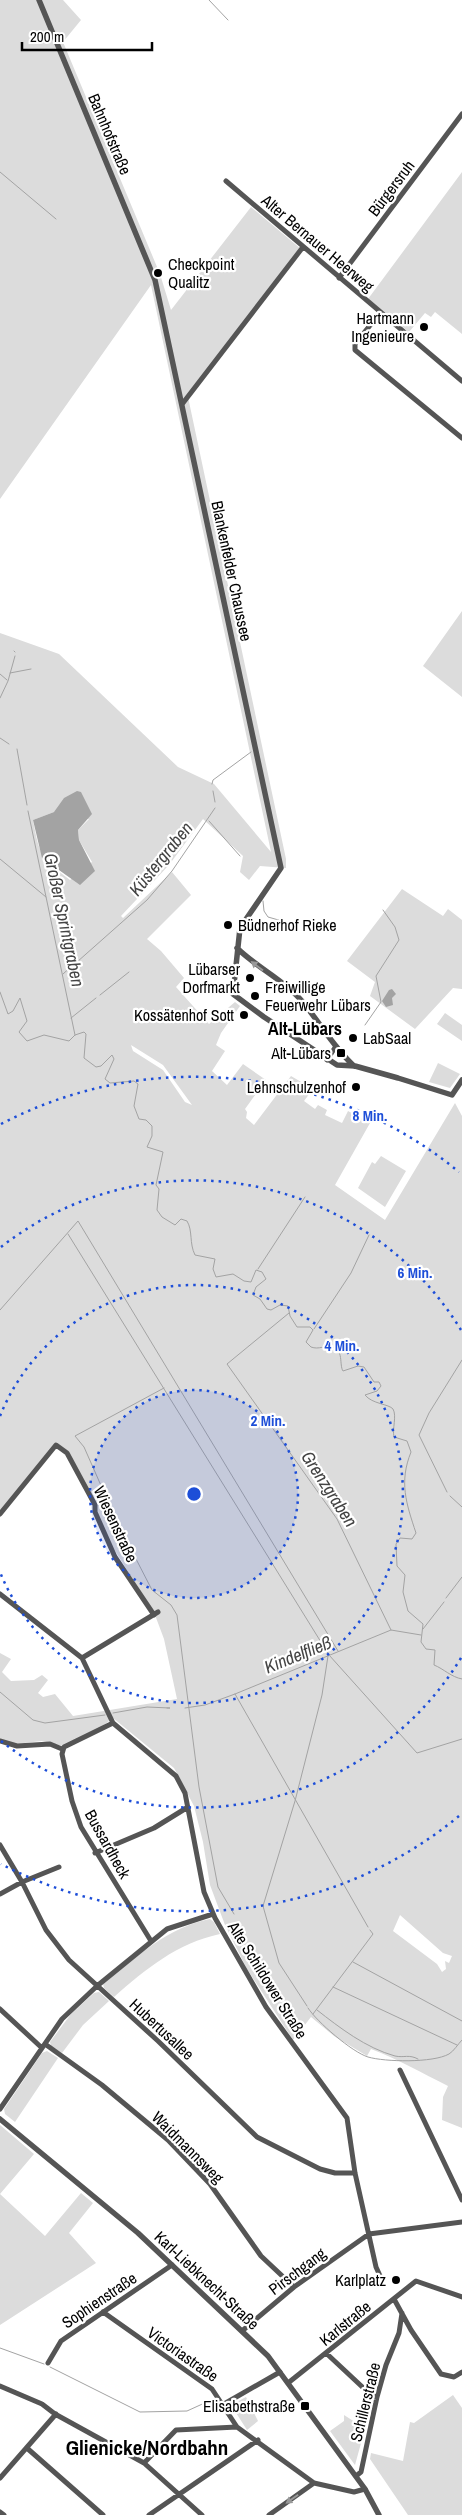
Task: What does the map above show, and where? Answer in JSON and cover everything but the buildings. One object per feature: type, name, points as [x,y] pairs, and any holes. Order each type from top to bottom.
[{"type":"street","name":"Bahnhofstraße","points":[[39,0],[155,280]]},
{"type":"street","name":"Bürgersruh","points":[[340,278],[462,114]]},
{"type":"street","name":"Alter Bernauer Heerweg","points":[[226,181],[462,381]]},
{"type":"street","points":[[183,403],[303,247]]},
{"type":"street","name":"Blankenfelder Chaussee","points":[[155,280],[183,403],[281,868],[258,905],[240,928],[237,948]]},
{"type":"street","points":[[380,313],[355,344],[355,350],[462,438]]},
{"type":"street","points":[[237,948],[253,964],[300,999],[354,1066]]},
{"type":"street","points":[[237,948],[232,990],[235,997],[327,1060],[338,1065],[354,1066],[452,1095],[462,1080]]},
{"type":"street","points":[[327,1060],[336,1046]]},
{"type":"street","name":"Wiesenstraße","points":[[0,1514],[56,1445],[67,1453],[95,1505],[95,1512],[115,1557],[156,1614],[82,1658]]},
{"type":"street","points":[[0,1594],[82,1658]]},
{"type":"street","name":"Alte Schildower Straße","points":[[82,1658],[113,1723],[173,1772],[185,1793],[204,1892],[214,1914],[266,2007],[347,2118],[355,2173],[376,2268],[382,2278]]},
{"type":"street","points":[[0,1741],[17,1746],[50,1744],[62,1749],[113,1723]]},
{"type":"street","name":"Bussardheck","points":[[62,1749],[72,1801],[81,1828],[151,1941]]},
{"type":"street","points":[[95,1853],[154,1828],[188,1807]]},
{"type":"street","name":"Hubertusallee","points":[[0,1845],[22,1882],[35,1912],[54,1942],[79,1972],[158,2041],[257,2137],[320,2169],[335,2173],[355,2173]]},
{"type":"street","points":[[0,1894],[22,1882],[59,1868]]},
{"type":"street","points":[[0,2109],[62,2019],[97,1986],[167,1929],[214,1914]]},
{"type":"street","name":"Waidmannsweg","points":[[0,2009],[44,2046],[102,2085],[168,2140],[210,2184],[261,2256],[294,2287]]},
{"type":"street","points":[[400,2070],[462,2200]]},
{"type":"street","name":"Karl-Liebknecht-Straße","points":[[0,2118],[138,2233],[268,2356],[356,2476],[379,2515]]},
{"type":"street","points":[[369,2234],[462,2222]]},
{"type":"street","name":"Pirschgang","points":[[242,2331],[294,2287],[369,2234]]},
{"type":"street","name":"Sophienstraße","points":[[48,2363],[61,2341],[172,2265]]},
{"type":"street","name":"Karlstraße","points":[[288,2383],[416,2282],[462,2297]]},
{"type":"street","points":[[394,2299],[411,2330],[440,2374],[454,2377],[462,2372]]},
{"type":"street","name":"Victoriastraße","points":[[103,2312],[212,2389],[224,2404],[237,2427]]},
{"type":"street","name":"Schillerstraße","points":[[356,2476],[361,2472],[377,2397],[386,2365],[399,2333],[402,2313]]},
{"type":"street","points":[[399,2333],[411,2330]]},
{"type":"street","points":[[326,2353],[372,2396],[377,2397]]},
{"type":"street","points":[[224,2404],[280,2372]]},
{"type":"street","points":[[0,2386],[42,2404],[56,2414],[144,2463],[202,2515]]},
{"type":"street","points":[[0,2478],[28,2449],[56,2414]]},
{"type":"street","points":[[144,2463],[176,2430],[237,2427],[258,2440],[314,2484],[354,2492],[365,2489]]},
{"type":"street","points":[[149,2515],[258,2440]]},
{"type":"street","points":[[28,2449],[102,2515]]},
{"type":"street","points":[[269,2515],[314,2484]]},
{"type":"street","points":[[0,2512],[4,2515]]},
{"type":"shaded area","points":[[0,0],[63,0],[81,20],[63,42],[160,274],[171,310],[251,207],[301,249],[188,397],[286,859],[286,868],[260,866],[249,880],[240,872],[243,856],[203,819],[169,865],[121,916],[123,918],[172,872],[191,895],[147,939],[161,951],[184,978],[176,987],[209,1024],[235,1002],[240,1006],[221,1033],[216,1045],[225,1051],[212,1071],[227,1085],[243,1064],[266,1080],[245,1109],[247,1112],[246,1118],[254,1125],[291,1076],[313,1089],[304,1101],[315,1109],[318,1105],[327,1110],[325,1115],[342,1123],[348,1111],[370,1123],[335,1185],[385,1220],[455,1103],[462,1116],[462,2128],[442,2120],[443,2097],[448,2086],[371,2049],[367,2056],[334,2036],[311,2017],[293,2040],[247,1969],[225,1925],[210,1885],[203,1842],[194,1806],[174,1768],[113,1718],[99,1729],[63,1746],[42,1741],[15,1744],[0,1739],[0,1653],[11,1659],[2,1672],[11,1681],[34,1680],[42,1675],[48,1680],[38,1693],[43,1697],[55,1694],[73,1716],[177,1699],[164,1639],[155,1615],[109,1541],[96,1512],[97,1506],[68,1452],[58,1445],[0,1514],[0,633],[59,654],[178,767],[214,784],[271,852],[151,285],[0,499]],"holes":[[[54,812],[89,819],[78,830],[79,840],[92,862],[70,880],[47,861],[40,850],[38,842],[33,820]],[[131,1045],[163,1065],[192,1105],[185,1102],[163,1070],[133,1051]],[[400,1915],[443,1953],[452,1956],[449,1963],[445,1961],[446,1969],[442,1972],[437,1964],[393,1931]]]},
{"type":"shaded area","points":[[462,172],[462,334],[435,312],[431,317],[425,313],[409,332],[368,299]]},
{"type":"shaded area","points":[[462,611],[462,697],[423,666]]},
{"type":"shaded area","points":[[77,791],[81,792],[92,814],[78,830],[79,840],[95,871],[80,885],[42,858],[33,820],[54,812],[64,798]]},
{"type":"shaded area","points":[[402,889],[443,916],[448,909],[462,920],[462,989],[453,988],[415,1029],[370,996],[375,982],[347,961]]},
{"type":"shaded area","points":[[392,989],[396,994],[392,998],[393,1005],[386,1007],[382,1001],[389,990]]},
{"type":"shaded area","points":[[445,1013],[462,1025],[462,1041],[437,1024]]},
{"type":"shaded area","points":[[438,1063],[460,1074],[450,1088],[429,1082]]},
{"type":"shaded area","points":[[381,1156],[406,1171],[385,1207],[358,1188],[372,1162],[375,1164]]},
{"type":"shaded area","points":[[210,1919],[214,1922],[220,1934],[204,1938],[163,1958],[114,1997],[104,1988],[103,1984],[153,1944],[180,1929]]},
{"type":"shaded area","points":[[99,1992],[109,2001],[83,2025],[62,2053],[51,2046],[50,2042],[71,2014],[94,1993]]},
{"type":"shaded area","points":[[47,2051],[58,2058],[15,2122],[5,2114],[4,2109],[42,2053]]},
{"type":"shaded area","points":[[0,2125],[34,2154],[0,2194]]},
{"type":"shaded area","points":[[81,2193],[93,2203],[69,2233],[96,2263],[0,2325],[0,2194],[45,2236]]},
{"type":"shaded area","points":[[453,2395],[462,2408],[462,2515],[408,2515],[370,2459],[371,2453],[403,2461],[410,2422],[414,2423]]},
{"type":"shaded area","points":[[246,2397],[258,2421],[247,2430],[231,2405]]},
{"type":"shaded area","points":[[344,2415],[358,2424],[366,2425],[355,2465],[330,2431],[344,2421]]},
{"type":"waterway","points":[[209,0],[228,20]]},
{"type":"waterway","points":[[0,172],[56,219]]},
{"type":"waterway","points":[[0,698],[8,681],[15,656]]},
{"type":"waterway","points":[[10,673],[31,669]]},
{"type":"waterway","points":[[0,674],[7,680]]},
{"type":"waterway","name":"Großer Sprintgraben","points":[[0,738],[9,744]]},
{"type":"waterway","name":"Großer Sprintgraben","points":[[17,749],[27,805]]},
{"type":"waterway","name":"Küstergraben","points":[[212,784],[213,780],[251,752]]},
{"type":"waterway","name":"Küstergraben","points":[[213,791],[215,802]]},
{"type":"waterway","name":"Küstergraben","points":[[77,962],[147,900],[172,871],[215,808]]},
{"type":"waterway","name":"Großer Sprintgraben","points":[[28,811],[75,1035]]},
{"type":"waterway","points":[[209,821],[240,856]]},
{"type":"waterway","points":[[0,859],[46,897]]},
{"type":"waterway","points":[[263,901],[264,911],[268,917],[282,921]]},
{"type":"waterway","points":[[365,1025],[381,1002],[376,976],[399,940],[395,927],[383,910]]},
{"type":"waterway","name":"Küstergraben","points":[[63,974],[74,964]]},
{"type":"waterway","points":[[100,995],[129,972]]},
{"type":"waterway","points":[[0,992],[8,1014],[13,1011],[20,998],[27,1021],[19,1032],[27,1041],[44,1035],[69,1041],[75,1035],[84,1032],[86,1034],[84,1058],[96,1067],[101,1066],[112,1055],[114,1059],[105,1079],[110,1083],[134,1081],[138,1084],[134,1106],[139,1119],[146,1120],[152,1126],[152,1136],[147,1147],[163,1152],[156,1185],[159,1189],[157,1210],[162,1217],[175,1225],[181,1219],[187,1221],[195,1255],[215,1259],[213,1269],[216,1277],[233,1274],[244,1281],[251,1282],[256,1270],[262,1272],[266,1279],[256,1287],[253,1295],[260,1299],[267,1309],[271,1310],[280,1305],[288,1306],[290,1316],[297,1327],[310,1327],[313,1330],[306,1342],[311,1347],[336,1348],[340,1354],[343,1371],[358,1366],[364,1367],[374,1382],[379,1382],[381,1386],[377,1391],[365,1395],[393,1409],[395,1415],[394,1437],[407,1441],[411,1452],[405,1473],[405,1492],[416,1533],[412,1539],[400,1538],[396,1544],[397,1566],[405,1575],[403,1592],[408,1611],[423,1624],[421,1642],[426,1649],[435,1650],[434,1665],[454,1677],[462,1679]]},
{"type":"waterway","points":[[71,1018],[96,998]]},
{"type":"waterway","points":[[258,1269],[305,1197]]},
{"type":"waterway","points":[[0,1310],[78,1221],[338,1651]]},
{"type":"waterway","points":[[68,1234],[329,1655],[417,1753],[462,1739]]},
{"type":"waterway","points":[[314,1329],[351,1273],[369,1235]]},
{"type":"waterway","name":"Grenzgraben","points":[[289,1313],[227,1364],[337,1519],[391,1630]]},
{"type":"waterway","points":[[447,1492],[419,1435],[429,1413],[462,1360]]},
{"type":"waterway","points":[[164,1388],[75,1436],[84,1447],[118,1524],[152,1590],[171,1605],[177,1615],[199,1787],[218,1887],[234,1914]]},
{"type":"waterway","points":[[450,1496],[462,1507]]},
{"type":"waterway","points":[[446,1598],[462,1577]]},
{"type":"waterway","points":[[423,1629],[444,1602]]},
{"type":"waterway","name":"Kindelfließ","points":[[185,1708],[205,1705],[235,1694],[391,1630],[421,1635]]},
{"type":"waterway","points":[[307,2006],[279,1963],[263,1906],[295,1801],[322,1695],[328,1656]]},
{"type":"waterway","name":"Kindelfließ","points":[[0,1692],[33,1720],[45,1723],[105,1715]]},
{"type":"waterway","points":[[235,1694],[368,1927]]},
{"type":"waterway","name":"Kindelfließ","points":[[113,1713],[147,1707],[170,1708],[167,1708]]},
{"type":"waterway","points":[[313,2014],[373,1934],[370,1930]]},
{"type":"waterway","points":[[353,1962],[462,2021]]},
{"type":"waterway","points":[[333,1987],[457,2045]]},
{"type":"waterway","points":[[308,2008],[319,2021],[344,2043],[361,2054],[376,2059],[409,2061],[442,2057],[451,2053],[462,2040]]},
{"type":"waterway","points":[[317,2010],[344,2030],[374,2048],[395,2056],[418,2059]]},
{"type":"waterway","points":[[0,2348],[44,2364]]},
{"type":"waterway","points":[[50,2367],[140,2412],[187,2411],[209,2401]]},
{"type":"place","name":"Checkpoint Qualitz","points":[[158,273]]},
{"type":"place","name":"Hartmann Ingenieure","points":[[424,327]]},
{"type":"place","name":"Büdnerhof Rieke","points":[[228,925]]},
{"type":"place","name":"Lübarser Dorfmarkt","points":[[250,978]]},
{"type":"place","name":"Freiwillige Feuerwehr Lübars","points":[[255,996]]},
{"type":"place","name":"Kossätenhof Sott","points":[[244,1015]]},
{"type":"place","name":"LabSaal","points":[[353,1038]]},
{"type":"place","name":"Alt-Lübars","points":[[341,1053]]},
{"type":"place","name":"Lehnschulzenhof","points":[[356,1087]]},
{"type":"place","name":"Karlplatz","points":[[396,2280]]},
{"type":"place","name":"Elisabethstraße","points":[[305,2406]]},
{"type":"district","name":"Alt-Lübars","points":[[305,1029]]},
{"type":"district","name":"Glienicke/Nordbahn","points":[[147,2448]]}]
